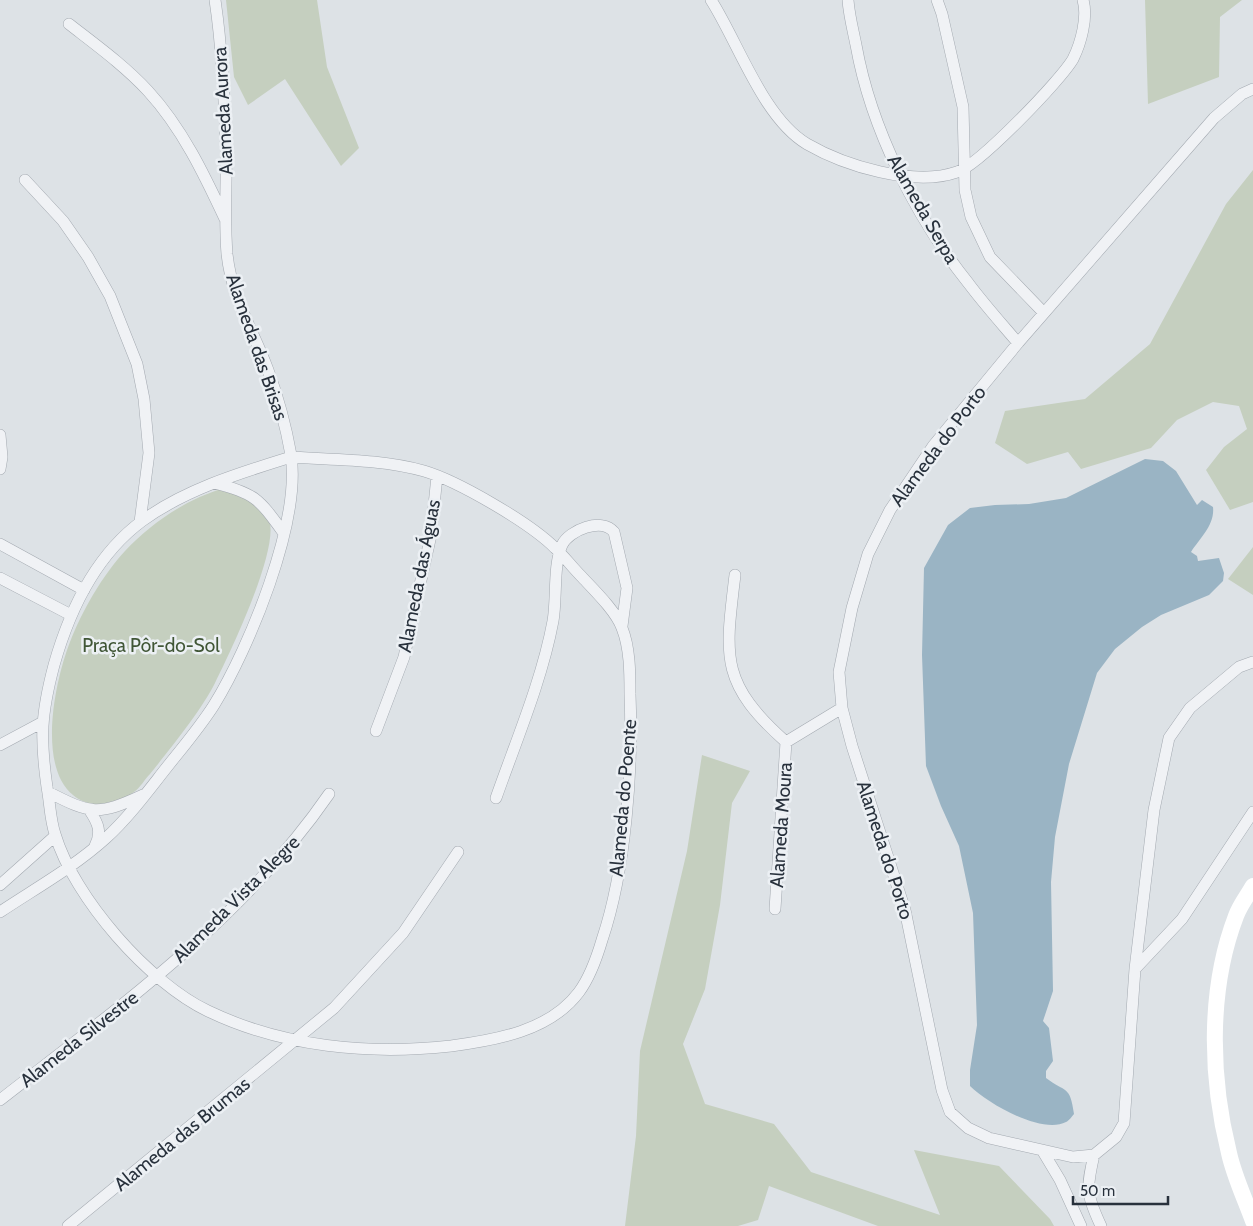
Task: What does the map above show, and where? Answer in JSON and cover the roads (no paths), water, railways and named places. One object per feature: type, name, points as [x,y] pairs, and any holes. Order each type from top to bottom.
[{"type":"street","name":"Alameda Aurora","points":[[215,0],[226,144],[226,223]]},
{"type":"street","points":[[711,0],[772,110],[806,144],[844,160],[883,173],[929,177],[958,172],[977,160],[1057,81],[1068,66],[1081,36],[1085,8],[1083,0]]},
{"type":"street","name":"Alameda Serpa","points":[[848,0],[860,69],[876,119],[900,174],[928,224],[967,283],[1018,343]]},
{"type":"street","points":[[937,0],[942,14],[963,107],[966,167],[965,190],[971,217],[990,257],[1044,312]]},
{"type":"street","name":"Alameda das Brisas","points":[[69,24],[109,55],[154,99],[178,129],[203,172],[226,223],[227,254],[234,289],[244,318],[268,369],[291,457]]},
{"type":"street","name":"Alameda do Porto","points":[[1094,1155],[1073,1157],[989,1138],[968,1128],[950,1112],[942,1090],[905,910],[852,746],[842,708],[839,672],[852,608],[868,554],[890,510],[933,446],[1044,312],[1214,118],[1242,94],[1253,89]]},
{"type":"street","points":[[25,180],[63,221],[88,257],[110,296],[137,364],[144,399],[149,453],[140,522]]},
{"type":"street","points":[[0,435],[2,457],[0,469]]},
{"type":"street","points":[[0,912],[69,867],[106,838],[147,793],[214,705],[237,662],[273,571],[284,532],[292,478],[291,457]]},
{"type":"street","name":"Alameda do Poente","points":[[291,457],[373,462],[426,471],[467,490],[511,516],[556,548],[622,626],[630,670],[632,738],[622,848],[604,935],[581,990],[563,1009],[536,1025],[495,1040],[445,1046],[378,1050],[296,1041],[262,1033],[204,1010],[158,977],[127,950],[86,897],[69,867],[55,836],[42,760],[41,723],[54,666],[71,615],[84,590],[115,548],[140,522],[214,483],[291,457]]},
{"type":"street","name":"Alameda das Águas","points":[[376,731],[406,648],[431,535],[437,476]]},
{"type":"street","points":[[214,483],[239,489],[255,497],[265,506],[284,532]]},
{"type":"street","points":[[496,798],[541,667],[553,621],[560,554],[563,545],[576,532],[599,525],[611,529],[615,536],[627,588],[622,626]]},
{"type":"street","points":[[0,544],[84,590]]},
{"type":"street","points":[[735,575],[728,647],[734,675],[741,694],[761,719],[786,742],[842,708]]},
{"type":"street","points":[[0,578],[71,615]]},
{"type":"street","points":[[1101,1226],[1089,1200],[1088,1183],[1094,1155],[1116,1137],[1124,1123],[1135,969],[1154,810],[1169,738],[1190,708],[1239,667],[1253,662]]},
{"type":"street","points":[[0,745],[41,723]]},
{"type":"street","name":"Alameda Moura","points":[[775,909],[786,742]]},
{"type":"street","points":[[48,792],[90,811],[104,810],[147,793]]},
{"type":"street","name":"Alameda Vista Alegre","points":[[158,977],[255,886],[303,832],[329,794]]},
{"type":"street","points":[[90,811],[99,829],[100,836],[96,846]]},
{"type":"street","points":[[1135,969],[1182,919],[1253,812]]},
{"type":"street","points":[[0,885],[55,836]]},
{"type":"street","name":"Alameda das Brumas","points":[[68,1226],[334,1008],[402,933],[458,852]]},
{"type":"street","points":[[1253,886],[1236,914],[1222,960],[1214,1018],[1216,1071],[1229,1153],[1253,1221]]},
{"type":"street","name":"Alameda Silvestre","points":[[0,1100],[158,977]]},
{"type":"street","points":[[1042,1150],[1060,1180],[1081,1226]]},
{"type":"water","points":[[1145,459],[1163,461],[1176,471],[1197,505],[1202,500],[1213,507],[1212,520],[1191,552],[1197,556],[1198,561],[1219,558],[1224,573],[1223,581],[1209,595],[1161,615],[1142,627],[1115,649],[1097,673],[1069,764],[1055,837],[1051,882],[1053,991],[1043,1021],[1049,1028],[1053,1061],[1046,1071],[1046,1078],[1069,1094],[1074,1114],[1066,1122],[1056,1125],[1043,1124],[1015,1115],[989,1101],[970,1086],[970,1070],[977,1025],[973,913],[959,846],[926,766],[922,655],[924,568],[948,525],[970,508],[1029,504],[1066,498]]},
{"type":"park label","name":"Praça Pôr-do-Sol","points":[[151,645]]}]
